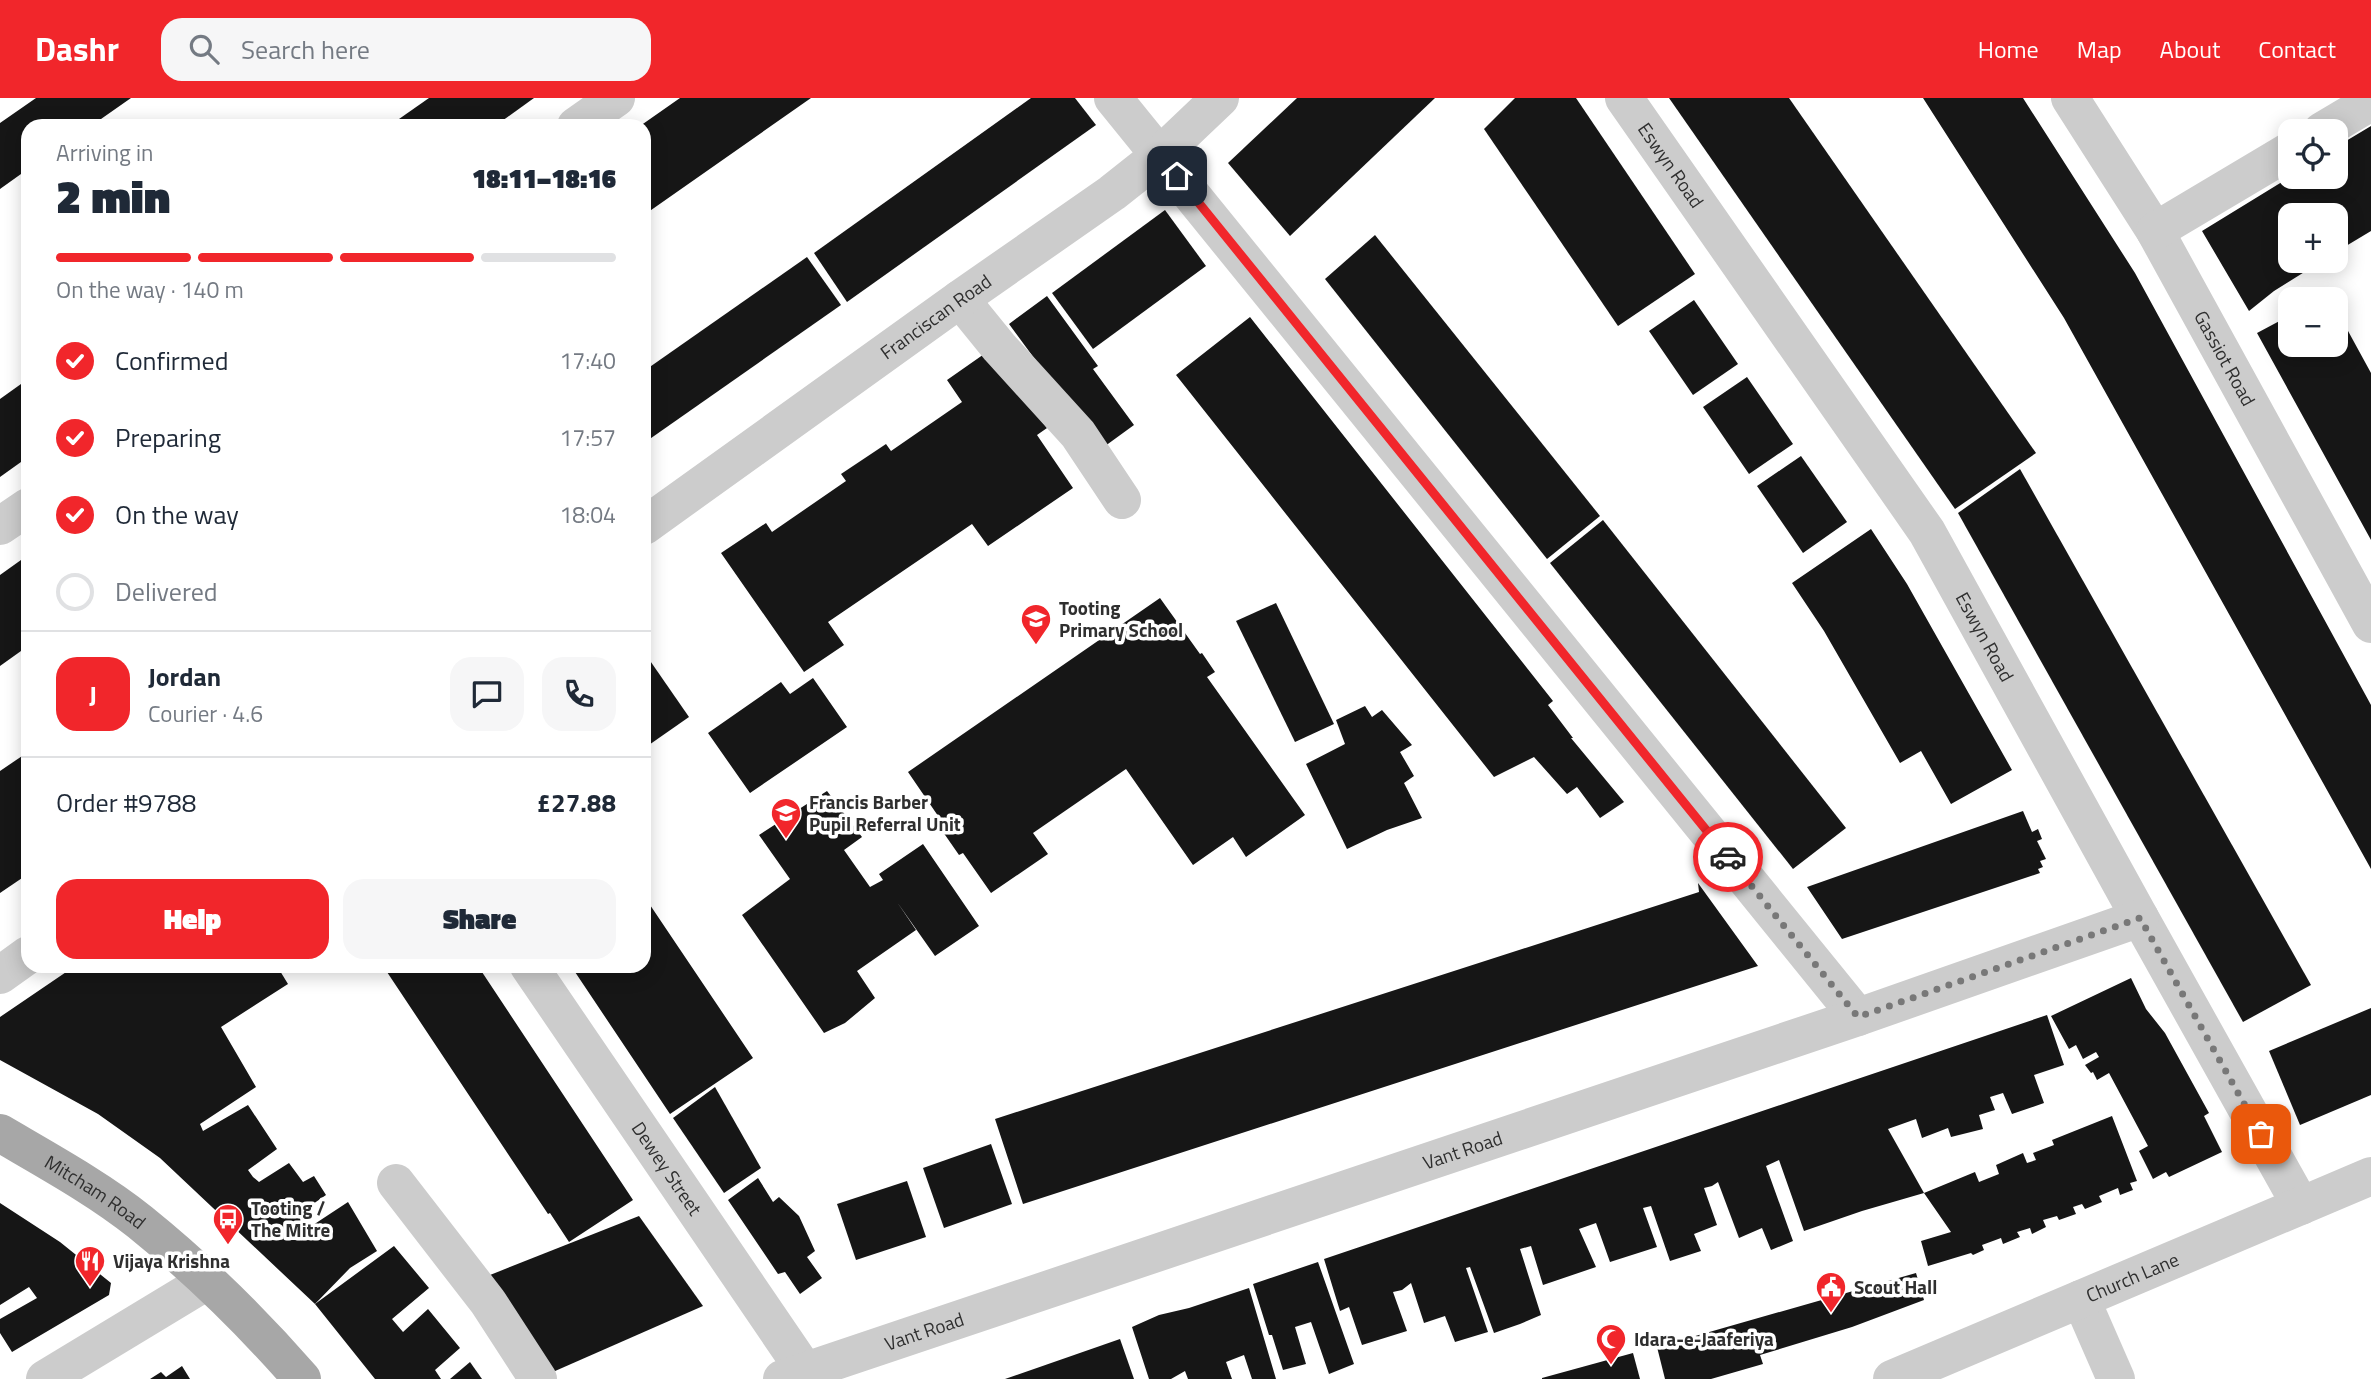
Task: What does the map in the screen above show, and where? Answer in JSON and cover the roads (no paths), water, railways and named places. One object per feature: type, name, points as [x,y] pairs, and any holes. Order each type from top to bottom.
[{"type":"main road","name":"Mitcham Road","points":[[0,1133],[139,1221],[207,1281],[302,1379]]},
{"type":"street","points":[[586,119],[616,98]]},
{"type":"street","points":[[1113,98],[1858,1017]]},
{"type":"street","name":"Franciscan Road","points":[[651,521],[1112,193],[1160,155],[1220,98]]},
{"type":"street","name":"Eswyn Road","points":[[1624,98],[1927,532],[2301,1206]]},
{"type":"street","name":"Gassiot Road","points":[[2070,98],[2155,232],[2371,624]]},
{"type":"street","points":[[2342,119],[2371,102]]},
{"type":"street","points":[[2155,232],[2278,158]]},
{"type":"street","points":[[960,299],[999,347],[1078,434],[1122,499]]},
{"type":"street","points":[[0,526],[21,512]]},
{"type":"street","name":"Vant Road","points":[[793,1375],[1858,1017],[2140,918]]},
{"type":"street","points":[[0,975],[21,960]]},
{"type":"street","name":"Dewey Street","points":[[534,973],[793,1375]]},
{"type":"street","name":"Church Lane","points":[[1892,1379],[2371,1176]]},
{"type":"street","points":[[396,1184],[488,1302],[538,1379]]},
{"type":"street","points":[[45,1379],[207,1281]]},
{"type":"street","points":[[2081,1299],[2116,1379]]},
{"type":"place","name":"Tooting Primary School","points":[[1036,646]]},
{"type":"place","name":"Francis Barber Pupil Referral Unit","points":[[786,840]]},
{"type":"place","name":"Tooting / The Mitre","points":[[228,1246]]},
{"type":"place","name":"Vijaya Krishna","points":[[90,1288]]},
{"type":"place","name":"Scout Hall","points":[[1831,1314]]},
{"type":"place","name":"Idara-e-Jaaferiya","points":[[1611,1366]]}]
